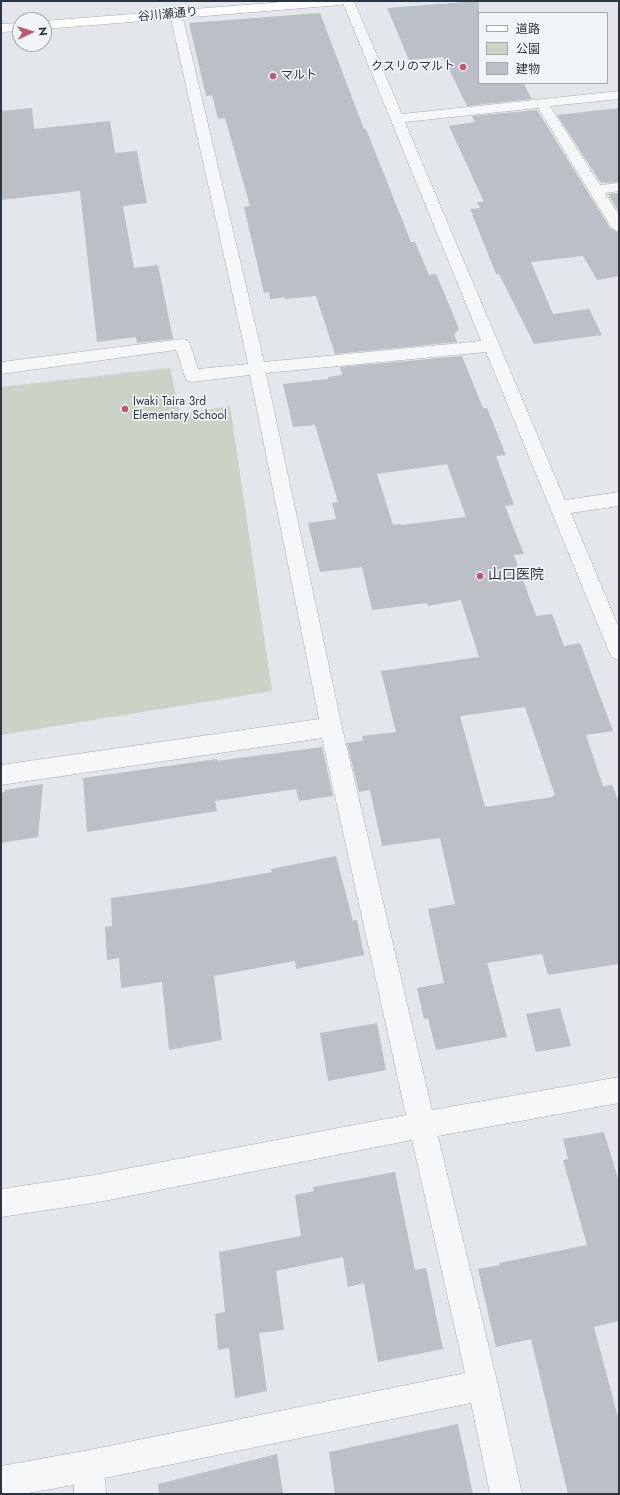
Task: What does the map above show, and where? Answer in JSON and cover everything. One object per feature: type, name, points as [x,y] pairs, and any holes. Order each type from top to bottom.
[{"type":"main road","name":"谷川瀬通り","points":[[52,24],[340,1]]},
{"type":"main road","points":[[1,28],[12,27]]},
{"type":"street","points":[[348,1],[619,652]]},
{"type":"street","points":[[176,14],[257,368],[331,726],[483,1385],[506,1494]]},
{"type":"street","points":[[398,119],[619,96]]},
{"type":"street","points":[[542,104],[619,227]]},
{"type":"street","points":[[596,190],[619,187]]},
{"type":"street","points":[[1,368],[182,344],[192,376],[257,368],[491,346]]},
{"type":"street","points":[[559,508],[619,499]]},
{"type":"street","points":[[1,776],[331,726]]},
{"type":"street","points":[[1,1203],[94,1189],[422,1125],[619,1090]]},
{"type":"street","points":[[1,1482],[89,1480],[483,1385]]},
{"type":"green space","points":[[170,368],[180,414],[230,406],[272,691],[1,735],[1,387]]},
{"type":"building","points":[[479,1],[478,84],[524,84],[532,99],[467,106],[443,57],[409,60],[387,8]]},
{"type":"building","points":[[320,13],[364,129],[366,129],[411,242],[415,242],[429,275],[436,274],[450,307],[459,329],[454,334],[457,342],[335,354],[316,296],[270,299],[269,292],[264,293],[244,207],[250,206],[225,118],[218,119],[212,95],[206,96],[189,23]]},
{"type":"building","points":[[32,108],[34,129],[110,121],[115,153],[137,151],[147,203],[123,206],[134,268],[158,265],[173,339],[137,343],[136,337],[97,342],[80,191],[1,200],[1,111]]},
{"type":"building","points":[[619,108],[619,182],[601,183],[557,115]]},
{"type":"building","points":[[537,110],[610,228],[619,233],[619,276],[597,280],[583,256],[531,262],[553,314],[589,309],[602,335],[534,344],[499,274],[496,274],[470,209],[480,208],[477,202],[484,202],[449,126],[475,122],[472,116]]},
{"type":"building","points":[[619,193],[619,212],[608,194]]},
{"type":"building","points":[[462,356],[483,408],[487,408],[506,455],[496,456],[514,505],[505,506],[524,554],[514,555],[536,616],[552,614],[564,646],[580,643],[613,731],[586,735],[603,786],[612,785],[619,802],[619,964],[548,975],[542,954],[487,963],[507,1037],[436,1050],[428,1018],[424,1019],[417,988],[444,983],[428,909],[455,904],[440,838],[382,846],[370,790],[359,792],[347,743],[363,741],[362,736],[396,732],[381,671],[479,657],[461,600],[428,606],[427,603],[372,610],[362,567],[320,572],[308,523],[336,519],[332,503],[338,502],[315,425],[293,427],[283,384],[328,379],[328,377],[342,375],[340,367]],"holes":[[[447,464],[466,517],[393,525],[377,474]],[[525,707],[555,795],[552,796],[553,797],[485,807],[460,716]]]},
{"type":"building","points":[[322,747],[333,796],[299,801],[296,789],[215,801],[217,811],[87,832],[83,778],[217,759],[217,761]]},
{"type":"building","points":[[43,784],[38,837],[1,843],[1,793],[5,792],[5,790]]},
{"type":"building","points":[[336,856],[353,921],[357,920],[364,955],[296,969],[295,961],[214,976],[222,1040],[169,1050],[162,982],[121,988],[119,958],[107,960],[105,927],[112,926],[111,898],[189,887],[272,872],[271,869]]},
{"type":"building","points":[[560,1008],[571,1046],[536,1052],[526,1014]]},
{"type":"building","points":[[377,1023],[386,1070],[328,1081],[320,1033]]},
{"type":"building","points":[[604,1132],[619,1182],[619,1321],[594,1327],[619,1421],[619,1494],[568,1494],[531,1339],[496,1347],[478,1269],[500,1265],[499,1263],[587,1245],[563,1160],[568,1159],[563,1139]]},
{"type":"building","points":[[395,1172],[415,1270],[426,1268],[443,1349],[378,1362],[364,1283],[348,1287],[343,1257],[276,1271],[284,1330],[259,1333],[267,1391],[235,1398],[229,1348],[218,1350],[215,1314],[225,1312],[219,1252],[301,1236],[295,1195],[314,1191],[313,1187]]},
{"type":"building","points":[[458,1424],[473,1494],[335,1494],[329,1452]]},
{"type":"building","points":[[277,1454],[283,1494],[159,1494],[158,1484]]},
{"type":"place","name":"クスリのマルト","points":[[463,67]]},
{"type":"place","name":"マルト","points":[[273,76]]},
{"type":"place","name":"Iwaki Taira 3rd Elementary School","points":[[125,409]]},
{"type":"place","name":"山口医院","points":[[480,576]]}]
